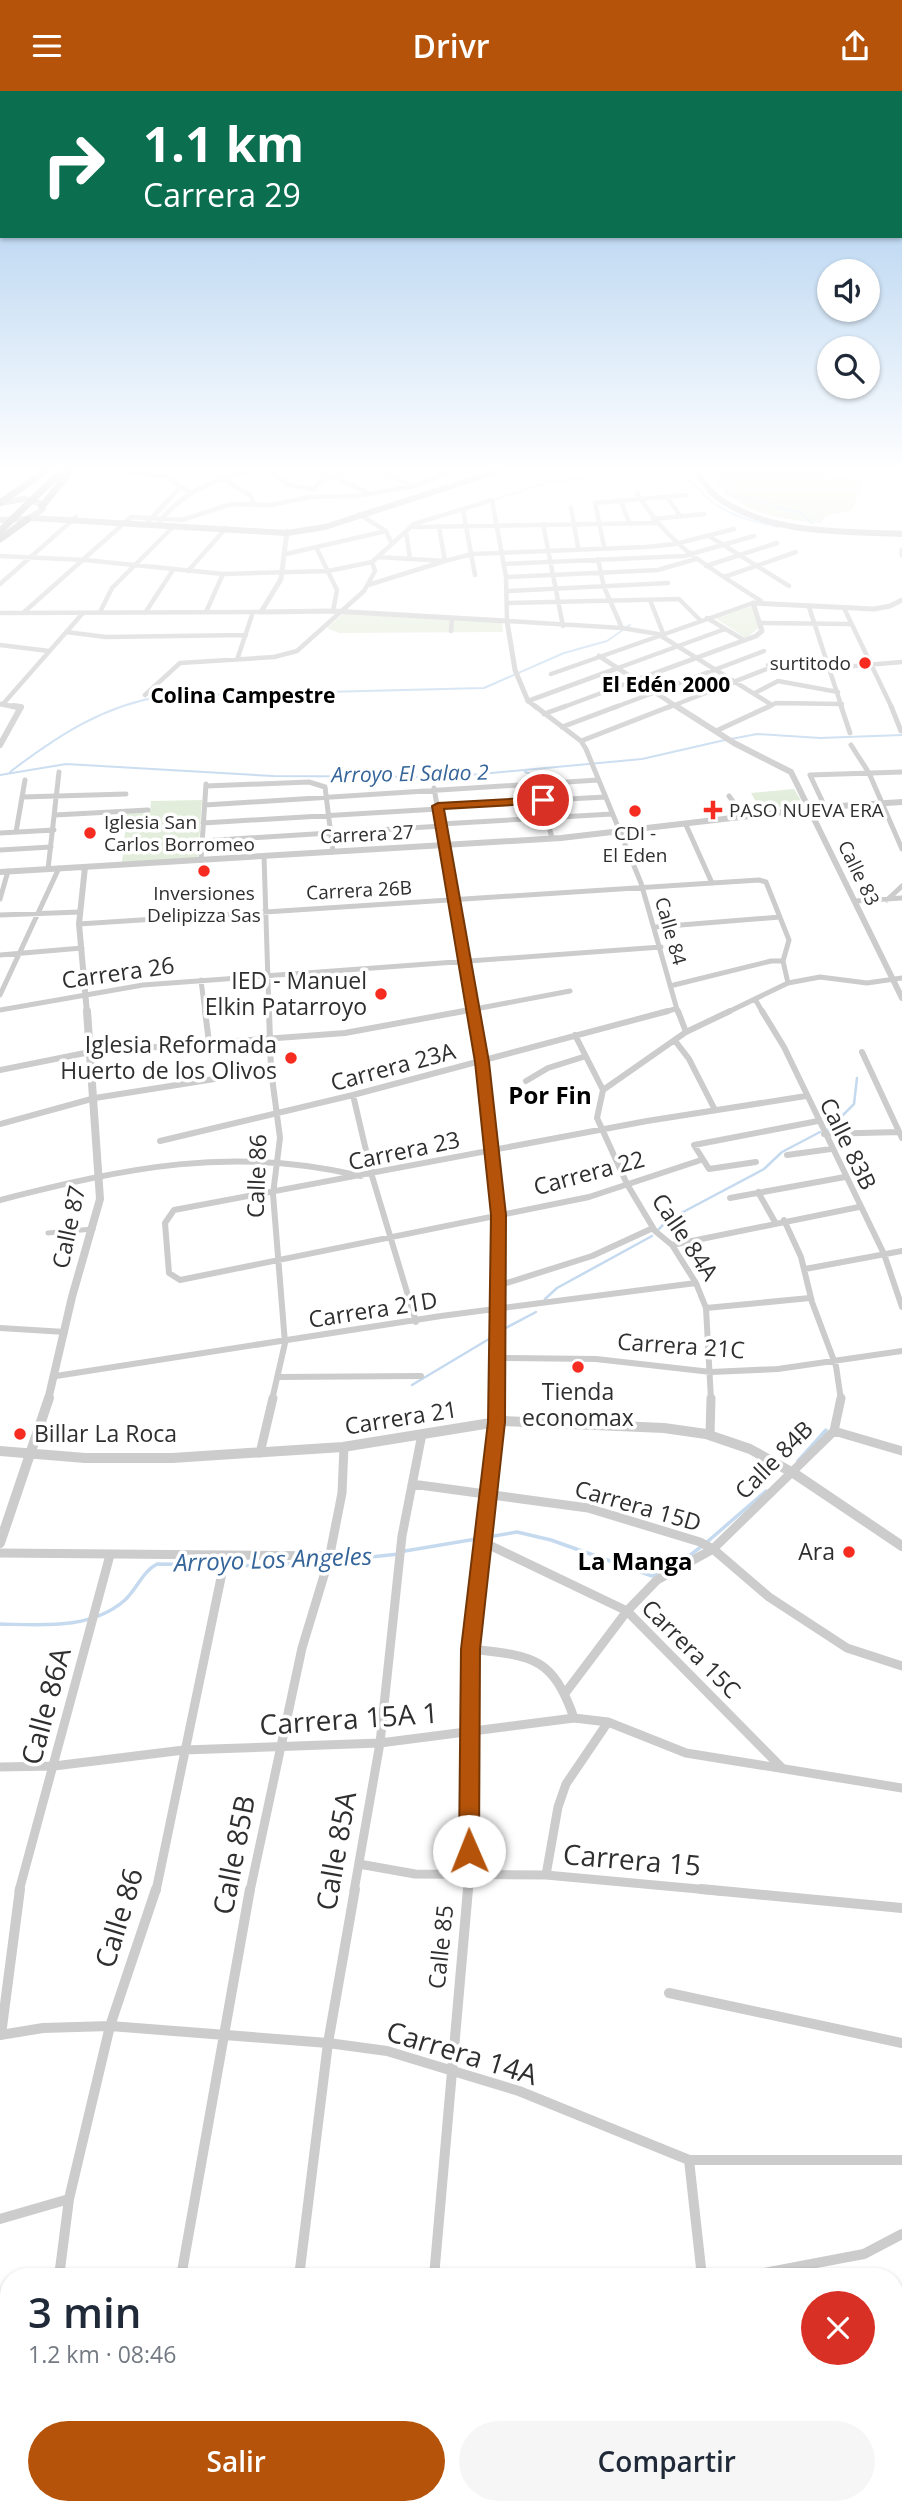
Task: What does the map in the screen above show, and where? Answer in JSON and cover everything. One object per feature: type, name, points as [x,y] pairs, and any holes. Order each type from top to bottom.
[{"type":"street","points":[[23,613],[62,580]]},
{"type":"street","points":[[100,613],[112,588],[120,580]]},
{"type":"street","points":[[145,613],[166,580]]},
{"type":"street","points":[[206,612],[220,580]]},
{"type":"street","points":[[237,660],[257,612],[278,580]]},
{"type":"street","points":[[332,580],[337,590],[333,611]]},
{"type":"street","points":[[145,695],[180,663],[281,657],[310,643],[343,612],[371,580]]},
{"type":"street","points":[[368,586],[386,580]]},
{"type":"street","points":[[506,580],[507,621],[516,675],[528,701],[581,741],[769,666],[831,668],[902,662]]},
{"type":"street","points":[[555,580],[563,625]]},
{"type":"street","points":[[602,580],[624,629]]},
{"type":"street","points":[[729,580],[761,601]]},
{"type":"street","points":[[779,580],[789,586]]},
{"type":"street","points":[[508,591],[668,583]]},
{"type":"street","points":[[508,603],[679,599],[684,601],[700,620]]},
{"type":"street","points":[[650,600],[660,634]]},
{"type":"street","points":[[551,674],[761,601],[844,608],[898,606],[902,600]]},
{"type":"street","points":[[544,714],[762,631],[753,603]]},
{"type":"street","points":[[809,607],[850,733]]},
{"type":"street","points":[[844,608],[886,692],[901,731]]},
{"type":"street","points":[[0,613],[333,611],[624,629],[660,634],[772,705]]},
{"type":"street","points":[[2,704],[83,613]]},
{"type":"street","points":[[452,618],[452,631]]},
{"type":"street","points":[[707,618],[744,640]]},
{"type":"street","points":[[761,623],[850,624]]},
{"type":"street","points":[[528,701],[725,629]]},
{"type":"street","points":[[66,632],[106,637],[246,635]]},
{"type":"street","points":[[0,645],[49,651]]},
{"type":"street","points":[[562,727],[764,652]]},
{"type":"street","points":[[599,656],[716,731],[772,705],[842,703]]},
{"type":"street","points":[[755,693],[778,681],[838,692]]},
{"type":"street","points":[[0,745],[21,707],[2,704]]},
{"type":"street","name":"Calle 83","points":[[716,731],[782,767],[797,780],[902,997]]},
{"type":"street","name":"Calle 84","points":[[581,741],[593,764],[642,888],[656,927],[675,1009],[686,1032]]},
{"type":"street","points":[[851,745],[869,773],[902,849]]},
{"type":"street","points":[[48,869],[59,772]]},
{"type":"street","points":[[825,807],[810,775],[902,772]]},
{"type":"street","points":[[205,805],[434,788],[598,780]]},
{"type":"street","points":[[16,832],[25,781]]},
{"type":"street","points":[[201,860],[206,784],[309,782],[325,787],[333,852]]},
{"type":"street","points":[[537,782],[552,838]]},
{"type":"street","name":"Calle 85","points":[[434,788],[482,1062],[499,1215],[496,1422],[485,1495],[470,1649],[469,1875],[435,2268]]},
{"type":"street","points":[[22,797],[126,794]]},
{"type":"street","points":[[729,796],[744,817]]},
{"type":"street","points":[[203,823],[605,797]]},
{"type":"street","name":"Carrera 27","points":[[4,871],[446,846],[621,833],[825,807],[902,802]]},
{"type":"street","points":[[55,815],[148,810]]},
{"type":"street","points":[[202,841],[612,814]]},
{"type":"street","points":[[686,825],[712,883]]},
{"type":"street","points":[[51,847],[0,850],[2,833],[54,830]]},
{"type":"street","name":"Calle 86","points":[[260,1453],[285,1343],[274,1194],[275,1159],[280,1138],[271,1070],[264,856]]},
{"type":"street","name":"Calle 87","points":[[0,1543],[56,1376],[100,1199],[95,1098],[79,924],[85,867]]},
{"type":"street","points":[[0,995],[59,868]]},
{"type":"street","points":[[0,899],[4,871]]},
{"type":"street","name":"Carrera 26B","points":[[79,924],[712,883],[765,882],[779,917]]},
{"type":"street","points":[[887,900],[902,886]]},
{"type":"street","points":[[855,901],[902,898]]},
{"type":"street","points":[[0,915],[80,912]]},
{"type":"street","points":[[656,927],[779,917],[789,940],[783,961],[788,983]]},
{"type":"street","name":"Carrera 26","points":[[0,1010],[84,995],[201,980],[661,947]]},
{"type":"street","points":[[0,955],[82,948]]},
{"type":"street","points":[[670,986],[771,961],[783,961]]},
{"type":"street","points":[[575,1035],[583,1056],[603,1090],[686,1032],[788,983],[820,977],[867,983],[902,978]]},
{"type":"street","points":[[201,980],[209,1042]]},
{"type":"street","points":[[0,1070],[90,1052],[270,1040],[372,1029],[570,991]]},
{"type":"street","name":"Calle 83B","points":[[755,999],[783,1047],[884,1254],[902,1307]]},
{"type":"street","name":"Carrera 23A","points":[[160,1141],[277,1115],[675,1009]]},
{"type":"street","points":[[676,1041],[689,1059],[714,1108]]},
{"type":"street","points":[[823,1132],[901,1135],[862,1052]]},
{"type":"street","points":[[526,1081],[548,1068],[583,1056]]},
{"type":"street","points":[[0,1125],[95,1098],[271,1070]]},
{"type":"street","name":"Calle 84A","points":[[603,1090],[597,1118],[601,1129],[627,1184],[656,1231],[672,1245],[696,1283],[706,1308],[711,1372],[710,1435]]},
{"type":"street","points":[[353,1095],[369,1176],[416,1322]]},
{"type":"street","name":"Carrera 23","points":[[180,1280],[172,1278],[169,1273],[165,1223],[174,1210],[274,1194],[714,1108],[806,1096]]},
{"type":"street","points":[[756,1162],[711,1169],[701,1160],[695,1144],[818,1121]]},
{"type":"street","points":[[787,1155],[831,1149]]},
{"type":"street","points":[[0,1200],[99,1174],[150,1167],[275,1159],[369,1176]]},
{"type":"street","name":"Carrera 22","points":[[180,1280],[589,1196],[701,1160]]},
{"type":"street","points":[[730,1198],[845,1177]]},
{"type":"street","points":[[758,1192],[775,1222]]},
{"type":"street","points":[[672,1245],[784,1220],[859,1207]]},
{"type":"street","points":[[784,1220],[805,1269],[810,1298],[835,1362],[842,1391],[839,1420],[834,1431],[902,1451]]},
{"type":"street","points":[[48,1233],[93,1229]]},
{"type":"street","points":[[497,1286],[592,1256],[656,1231]]},
{"type":"street","points":[[805,1269],[902,1251]]},
{"type":"street","name":"Carrera 21D","points":[[56,1376],[157,1365],[496,1309],[630,1294],[696,1283]]},
{"type":"street","points":[[706,1308],[810,1298]]},
{"type":"street","points":[[0,1328],[65,1332]]},
{"type":"street","name":"Carrera 21C","points":[[498,1357],[596,1359],[711,1372],[778,1369],[902,1351]]},
{"type":"street","points":[[278,1377],[421,1376]]},
{"type":"street","name":"Carrera 21","points":[[0,1451],[29,1455],[143,1457],[260,1453],[344,1447],[496,1422],[645,1427],[710,1435],[747,1448],[793,1473],[868,1528],[902,1546]]},
{"type":"street","name":"Calle 84B","points":[[566,1692],[627,1611],[657,1580],[707,1546],[793,1473],[834,1431]]},
{"type":"street","name":"Calle 85A","points":[[300,2268],[328,2043],[380,1743],[400,1554],[422,1434]]},
{"type":"street","name":"Calle 85B","points":[[183,2268],[253,1872],[302,1648],[329,1560],[342,1493],[344,1447]]},
{"type":"street","name":"Carrera 15D","points":[[412,1484],[588,1508],[707,1546],[769,1597],[847,1648],[902,1666]]},
{"type":"street","name":"Carrera 15C","points":[[483,1537],[627,1611],[783,1768]]},
{"type":"street","points":[[0,1553],[329,1560]]},
{"type":"street","name":"Calle 86A","points":[[0,2035],[20,1886],[110,1555]]},
{"type":"street","name":"Calle 86","points":[[60,2268],[69,2199],[110,2026],[158,1884],[222,1573]]},
{"type":"street","points":[[470,1649],[530,1657],[557,1676],[566,1692],[574,1718]]},
{"type":"street","name":"Carrera 15A 1","points":[[0,1767],[54,1766],[184,1751],[380,1743],[468,1734],[574,1718],[608,1722],[686,1753],[902,1788]]},
{"type":"street","points":[[546,1875],[558,1807],[566,1784],[608,1722]]},
{"type":"street","name":"Carrera 15","points":[[358,1869],[415,1874],[546,1875],[902,1908]]},
{"type":"street","points":[[669,1993],[902,2043]]},
{"type":"street","name":"Carrera 14A","points":[[0,2035],[43,2028],[110,2026],[328,2043],[387,2052],[451,2069],[519,2091],[690,2160],[902,2159]]},
{"type":"street","points":[[690,2160],[701,2268]]},
{"type":"street","points":[[0,2219],[69,2199]]},
{"type":"street","points":[[790,2268],[864,2254],[902,2234]]},
{"type":"green space","points":[[752,606],[759,628],[746,638],[715,618]]},
{"type":"green space","points":[[344,613],[502,622],[503,632],[339,633],[327,628]]},
{"type":"green space","points":[[794,789],[803,804],[761,810],[751,793]]},
{"type":"green space","points":[[202,800],[198,858],[122,862],[127,813],[150,812],[151,801]]},
{"type":"waterway","points":[[10,772],[45,746],[82,724],[142,700],[164,696],[484,688],[564,653],[607,641],[630,625]]},
{"type":"waterway","name":"Arroyo El Salao 2","points":[[731,739],[757,734],[820,738],[902,735]]},
{"type":"waterway","name":"Arroyo El Salao 2","points":[[0,775],[66,764],[273,776],[449,777],[642,759],[725,740]]},
{"type":"waterway","points":[[525,772],[531,774],[534,781]]},
{"type":"waterway","points":[[828,1130],[854,1104],[857,1078]]},
{"type":"waterway","points":[[658,1230],[668,1220],[764,1169],[782,1152],[820,1132]]},
{"type":"waterway","points":[[545,1299],[557,1288],[652,1236]]},
{"type":"waterway","points":[[500,1331],[536,1312]]},
{"type":"waterway","points":[[412,1385],[494,1336]]},
{"type":"waterway","points":[[798,1461],[826,1430]]},
{"type":"waterway","name":"Arroyo Los Angeles","points":[[707,1542],[766,1491]]},
{"type":"waterway","name":"Arroyo Los Angeles","points":[[405,1551],[517,1532],[551,1540],[652,1576],[674,1566]]},
{"type":"waterway","name":"Arroyo Los Angeles","points":[[680,1563],[702,1546]]},
{"type":"waterway","name":"Arroyo Los Angeles","points":[[333,1561],[399,1554]]},
{"type":"waterway","name":"Arroyo Los Angeles","points":[[0,1624],[66,1624],[97,1617],[125,1600],[147,1571],[157,1564],[263,1566],[326,1561]]},
{"type":"place","name":"surtitodo","points":[[865,663]]},
{"type":"place","name":"PASO NUEVA ERA","points":[[713,810]]},
{"type":"place","name":"CDI - El Eden","points":[[635,811]]},
{"type":"place","name":"Iglesia San Carlos Borromeo","points":[[90,833]]},
{"type":"place","name":"Inversiones Delipizza Sas","points":[[204,871]]},
{"type":"place","name":"IED - Manuel Elkin Patarroyo","points":[[381,994]]},
{"type":"place","name":"Iglesia Reformada Huerto de los Olivos","points":[[291,1058]]},
{"type":"place","name":"Tienda economax","points":[[578,1367]]},
{"type":"place","name":"Billar La Roca","points":[[20,1434]]},
{"type":"place","name":"Ara","points":[[849,1552]]},
{"type":"district","name":"El Edén 2000","points":[[666,685]]},
{"type":"district","name":"Colina Campestre","points":[[243,696]]},
{"type":"district","name":"Por Fin","points":[[550,1096]]},
{"type":"district","name":"La Manga","points":[[635,1562]]},
{"type":"route","points":[[469,1851],[470,1649],[496,1422],[499,1215],[482,1062],[452,901],[438,806],[543,800]]}]
